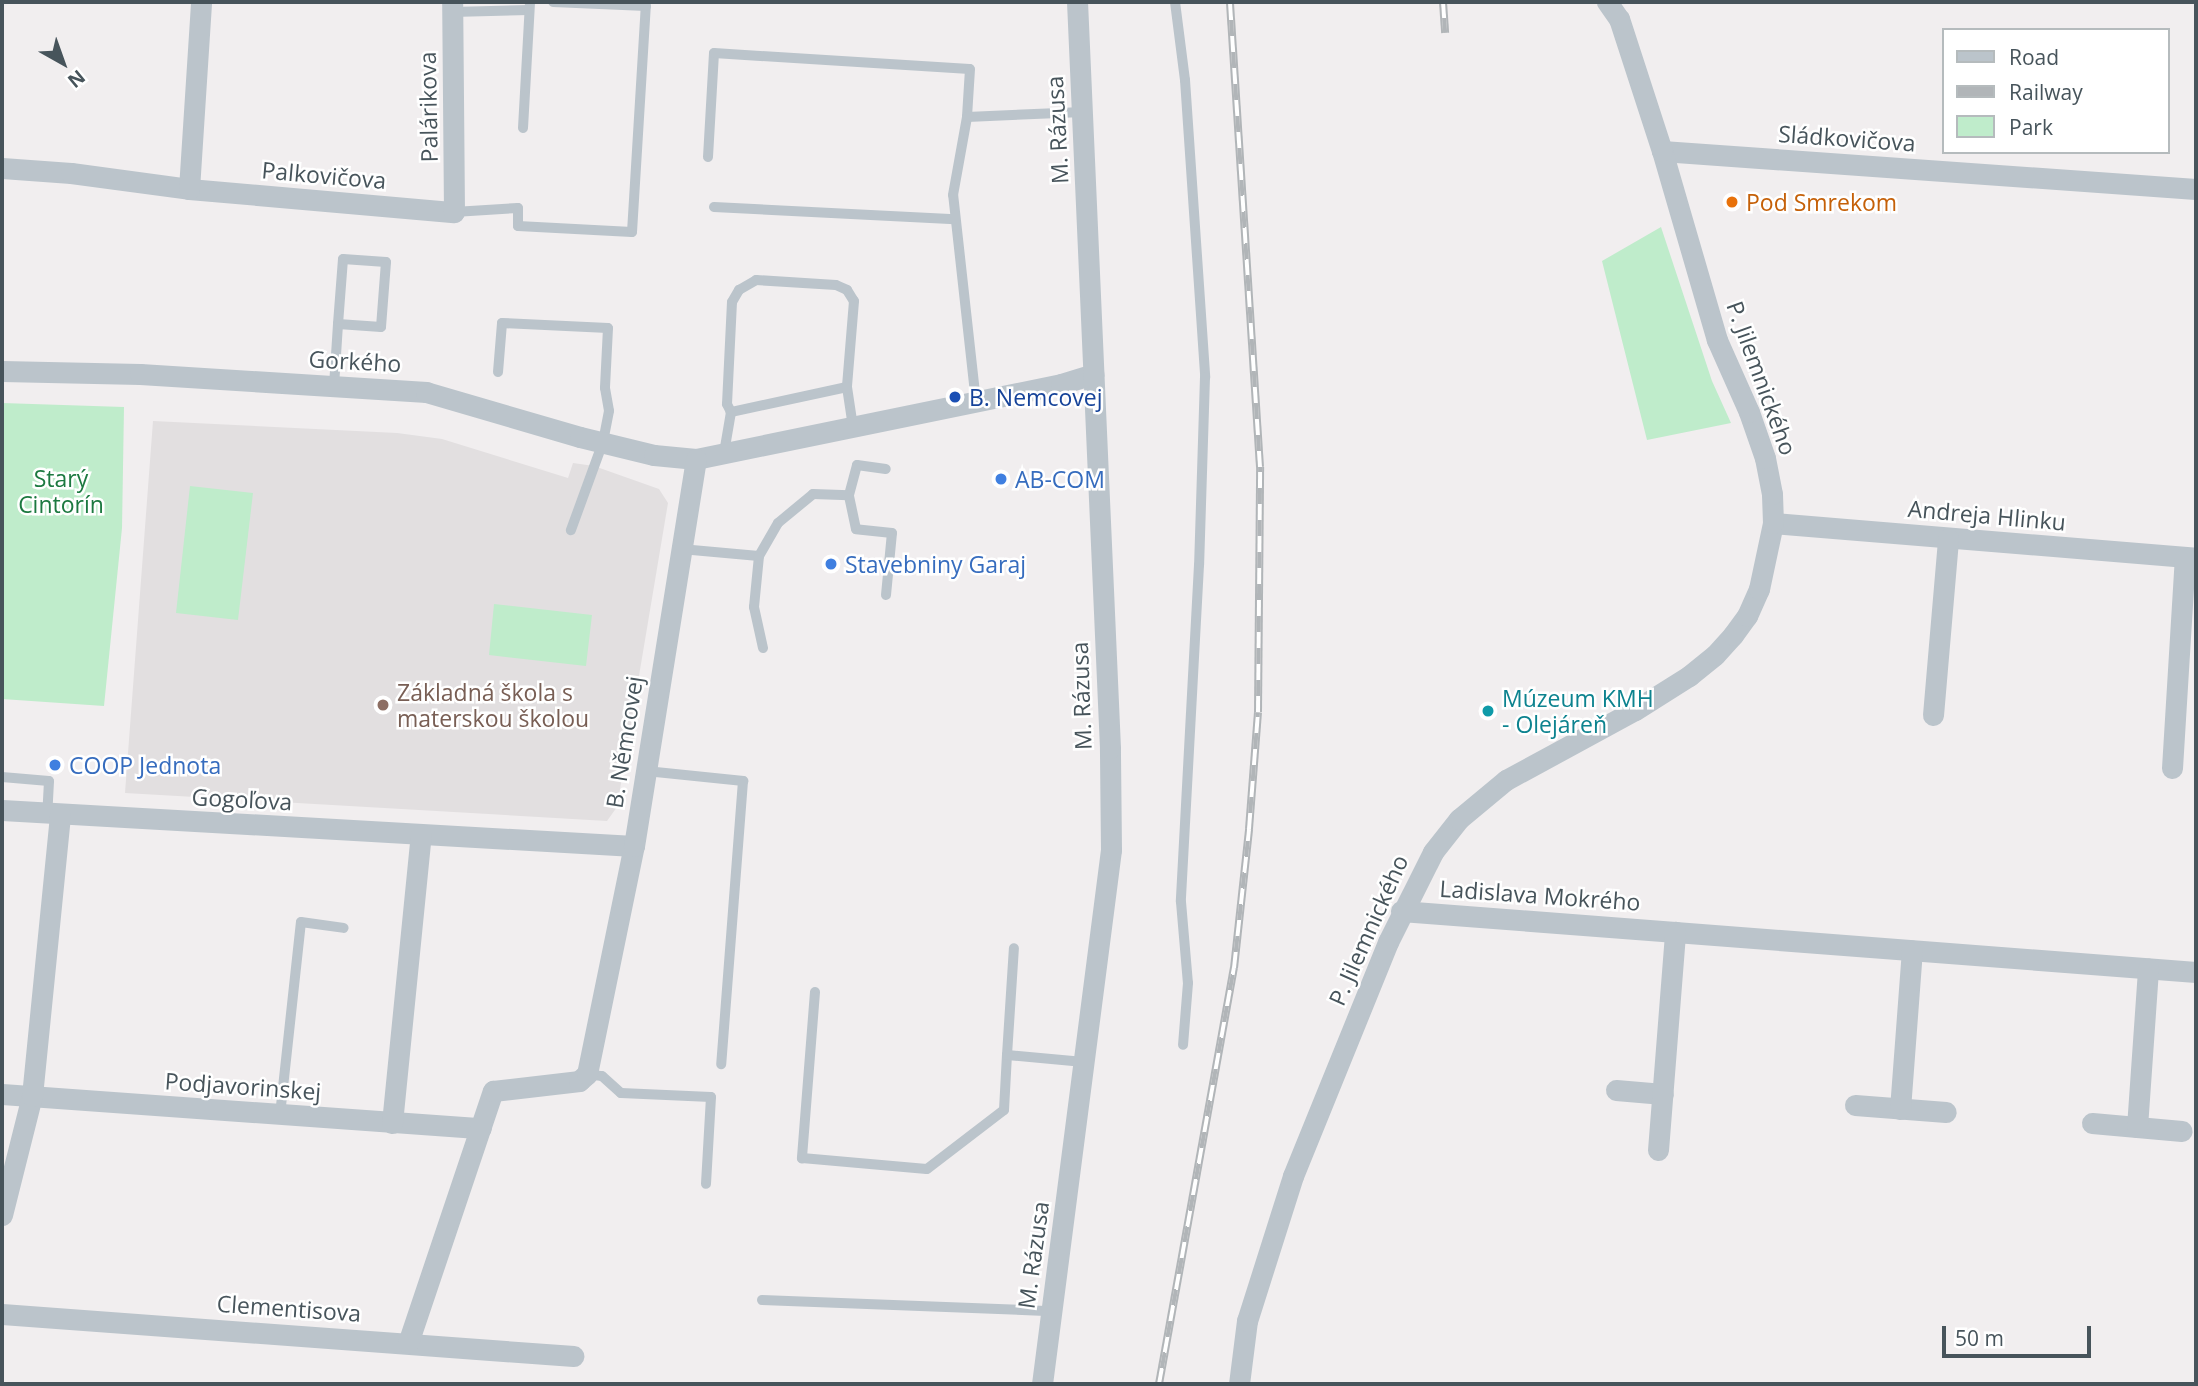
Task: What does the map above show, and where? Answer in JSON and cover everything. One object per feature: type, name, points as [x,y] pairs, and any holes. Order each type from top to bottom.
[{"type":"street","points":[[189,189],[201,2]]},
{"type":"street","name":"M. Rázusa","points":[[1042,1384],[1111,850],[1110,748],[1077,2]]},
{"type":"street","name":"P. Jilemnického","points":[[1239,1384],[1247,1321],[1289,1188],[1401,911],[1433,852],[1459,818],[1483,797],[1535,762],[1663,694],[1715,655],[1747,616],[1759,589],[1773,523],[1772,494],[1765,458],[1749,412],[1717,340],[1662,151],[1619,19],[1607,2]]},
{"type":"street","name":"Palárikova","points":[[452,7],[454,212]]},
{"type":"street","name":"Sládkovičova","points":[[1662,151],[2196,190]]},
{"type":"street","name":"Palkovičova","points":[[2,168],[71,173],[189,189],[454,212]]},
{"type":"street","name":"Gorkého","points":[[2,371],[140,374],[448,396],[603,442],[654,455],[695,459]]},
{"type":"street","points":[[695,459],[1061,384],[1094,374]]},
{"type":"street","name":"B. Němcovej","points":[[587,1074],[634,846],[695,459]]},
{"type":"street","name":"Andreja Hlinku","points":[[1773,523],[2191,558]]},
{"type":"street","points":[[1933,715],[1948,539]]},
{"type":"street","points":[[2172,768],[2191,558]]},
{"type":"street","name":"Gogoľova","points":[[2,810],[634,846]]},
{"type":"street","points":[[2,1215],[32,1096],[54,815]]},
{"type":"street","points":[[392,1123],[421,835]]},
{"type":"street","name":"Ladislava Mokrého","points":[[1401,911],[2196,972]]},
{"type":"street","points":[[1658,1150],[1675,932]]},
{"type":"street","points":[[1900,1109],[1912,950]]},
{"type":"street","points":[[2137,1127],[2148,968]]},
{"type":"street","points":[[408,1343],[493,1091],[579,1081],[587,1074]]},
{"type":"street","points":[[1616,1090],[1663,1094]]},
{"type":"street","name":"Podjavorinskej","points":[[2,1094],[481,1128]]},
{"type":"street","points":[[1856,1105],[1945,1112]]},
{"type":"street","points":[[2092,1123],[2182,1131]]},
{"type":"street","name":"Clementisova","points":[[2,1314],[573,1356]]},
{"type":"lane","points":[[454,212],[518,208],[518,226],[632,232],[646,6],[553,2]]},
{"type":"lane","points":[[1175,2],[1185,80],[1206,377],[1181,901],[1188,983],[1183,1045]]},
{"type":"lane","points":[[452,7],[530,6],[523,128]]},
{"type":"lane","points":[[708,157],[714,53],[970,69],[967,117],[953,195],[976,402]]},
{"type":"lane","points":[[967,117],[1083,112]]},
{"type":"lane","points":[[714,207],[955,219]]},
{"type":"lane","points":[[334,386],[338,324],[343,259],[386,262],[381,327],[338,324]]},
{"type":"lane","points":[[724,453],[731,412],[727,404],[732,302],[739,290],[756,280],[836,285],[847,290],[854,301],[847,387],[853,427]]},
{"type":"lane","points":[[498,372],[502,323],[608,328],[605,388],[609,411],[603,442],[571,530]]},
{"type":"lane","points":[[731,412],[847,387]]},
{"type":"lane","points":[[886,469],[857,465],[849,495],[856,528],[892,533],[886,595]]},
{"type":"lane","points":[[763,648],[754,607],[759,556],[778,523],[813,494],[849,495]]},
{"type":"lane","points":[[681,549],[759,556]]},
{"type":"lane","points":[[646,771],[743,781],[721,1064]]},
{"type":"lane","points":[[2,777],[49,780],[54,815]]},
{"type":"lane","points":[[280,1115],[301,922],[344,928]]},
{"type":"lane","points":[[814,992],[802,1158],[927,1169],[1004,1110],[1014,948]]},
{"type":"lane","points":[[1007,1055],[1084,1062]]},
{"type":"lane","points":[[587,1074],[602,1076],[621,1093],[711,1097],[706,1184]]},
{"type":"lane","points":[[762,1300],[1052,1311]]},
{"type":"shaded area","name":"Základná škola s materskou školou","points":[[153,421],[397,433],[442,439],[568,478],[573,463],[594,466],[659,489],[668,503],[617,807],[607,821],[125,793]]},
{"type":"green space","points":[[1661,227],[1712,381],[1731,423],[1647,440],[1602,261]]},
{"type":"green space","name":"Starý Cintorín","points":[[2,403],[124,407],[122,528],[104,706],[2,699]]},
{"type":"green space","points":[[190,486],[253,493],[238,620],[176,613]]},
{"type":"green space","points":[[494,604],[592,615],[586,666],[489,655]]},
{"type":"railway","points":[[1159,1384],[1234,968],[1258,712],[1260,467],[1230,2]]},
{"type":"railway","points":[[1443,2],[1445,33]]},
{"type":"place","name":"Pod Smrekom","points":[[1732,202]]},
{"type":"place","name":"B. Nemcovej","points":[[955,397]]},
{"type":"place","name":"AB-COM","points":[[1001,479]]},
{"type":"place","name":"Stavebniny Garaj","points":[[831,564]]},
{"type":"place","name":"Základná škola s materskou školou","points":[[383,705]]},
{"type":"place","name":"Múzeum KMH - Olejáreň","points":[[1488,711]]},
{"type":"place","name":"COOP Jednota","points":[[55,765]]}]
